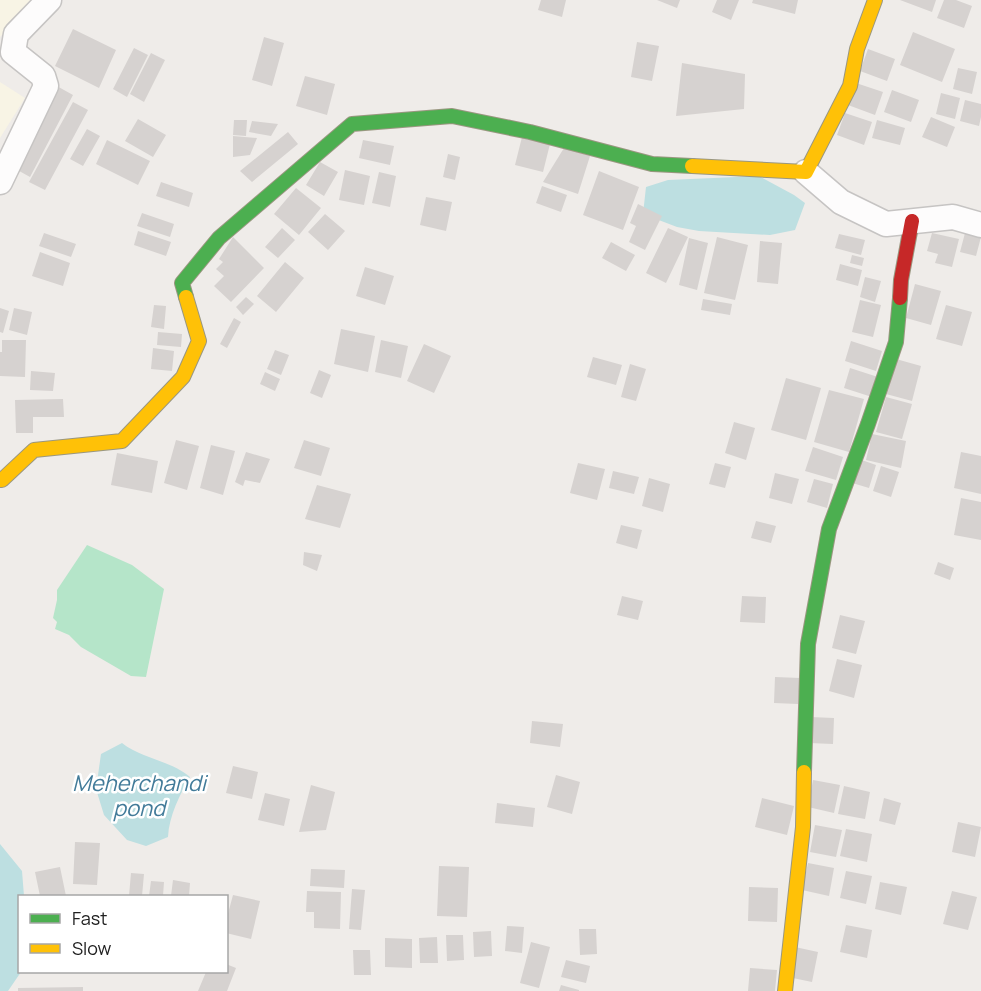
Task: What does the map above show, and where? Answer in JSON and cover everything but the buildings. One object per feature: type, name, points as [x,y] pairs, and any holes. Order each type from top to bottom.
[{"type":"street","points":[[0,182],[46,86],[43,76],[13,52],[16,34],[49,0]]},
{"type":"street","points":[[806,172],[850,86],[857,49],[875,0]]},
{"type":"street","points":[[0,480],[34,450],[122,441],[183,377],[199,341],[182,283],[219,238],[352,124],[452,116],[530,132],[652,164],[806,172],[841,202],[886,224],[953,217],[981,225]]},
{"type":"street","points":[[785,991],[804,827],[808,644],[829,529],[896,342],[901,280],[912,221]]},
{"type":"shaded area","points":[[0,0],[36,0],[0,37]]},
{"type":"shaded area","points":[[0,82],[25,98],[0,138]]},
{"type":"green space","points":[[87,545],[132,565],[164,589],[146,677],[131,676],[81,647],[69,635],[55,629],[57,622],[53,618],[57,590]]},
{"type":"water","points":[[759,176],[805,203],[795,230],[770,235],[699,231],[677,227],[643,214],[646,187],[668,180]]},
{"type":"water","name":"Meherchandi pond","points":[[122,743],[190,777],[173,813],[168,837],[146,846],[127,840],[104,815],[96,789],[101,754]]},
{"type":"water","points":[[0,844],[22,871],[24,895],[18,895],[18,973],[20,973],[8,991],[0,991]]},
{"type":"traffic: fast","points":[[186,297],[182,283],[219,238],[352,124],[452,116],[530,132],[652,164],[692,166]]},
{"type":"traffic: fast","points":[[804,772],[808,644],[829,529],[896,342],[900,298]]},
{"type":"traffic: slow","points":[[692,166],[806,172],[850,86],[857,49],[875,0]]},
{"type":"traffic: slow","points":[[0,480],[34,450],[122,441],[183,377],[199,341],[186,297]]},
{"type":"traffic: slow","points":[[785,991],[803,827],[804,772]]},
{"type":"traffic: jam","points":[[900,298],[912,221]]}]
